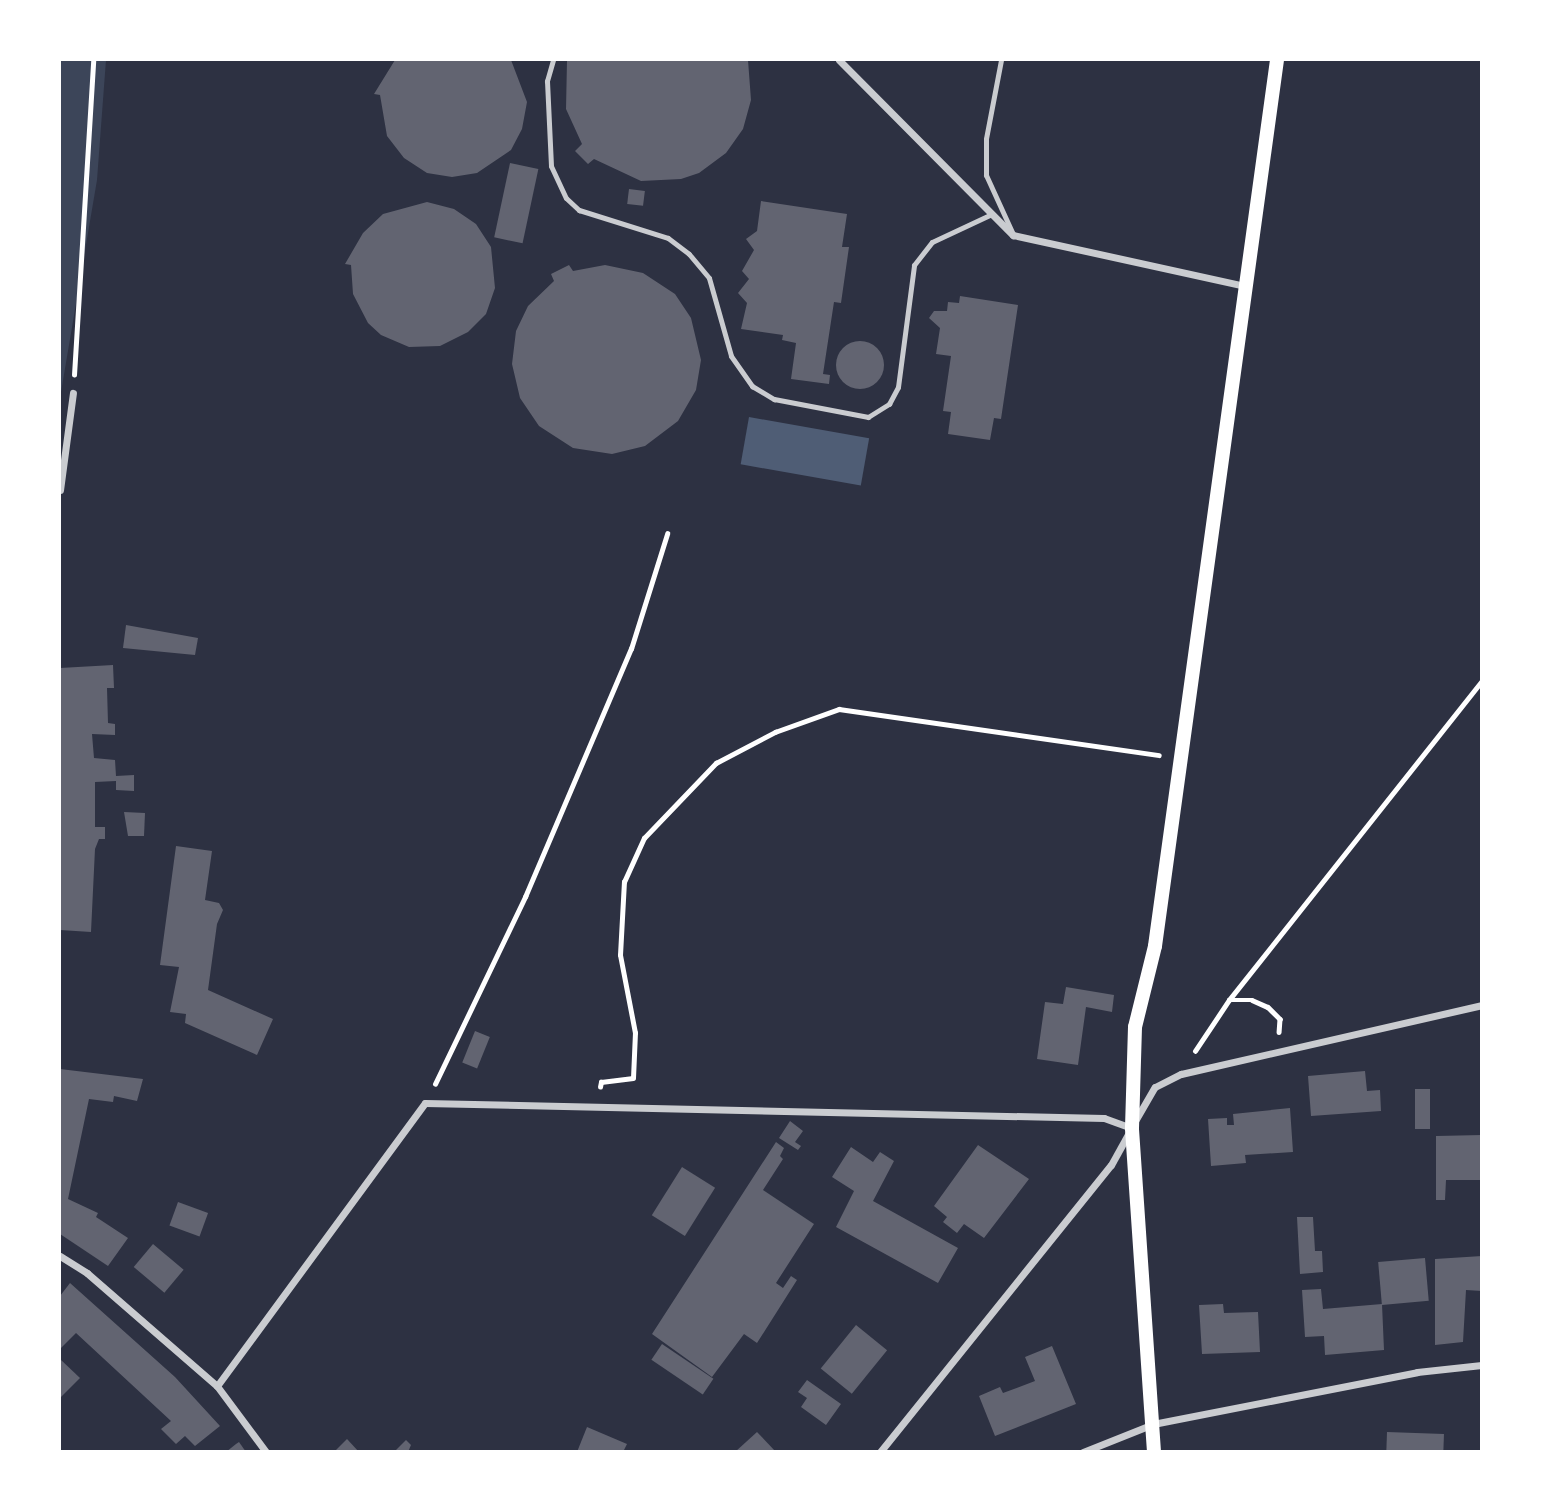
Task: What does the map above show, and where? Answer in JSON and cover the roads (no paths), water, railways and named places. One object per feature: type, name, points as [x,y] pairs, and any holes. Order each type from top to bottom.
[{"type":"main road","points":[[1154,1451],[1132,1128],[1135,1027],[1155,946],[1277,60]]},
{"type":"street","points":[[839,60],[1013,234],[1244,286]]},
{"type":"street","points":[[60,490],[73,393]]},
{"type":"street","points":[[880,1451],[1111,1165],[1155,1087],[1181,1074],[1482,1005]]},
{"type":"street","points":[[217,1386],[425,1103],[1104,1118],[1132,1128]]},
{"type":"street","points":[[60,1256],[87,1273],[217,1386],[266,1451]]},
{"type":"street","points":[[1083,1451],[1153,1424],[1417,1372],[1482,1365]]},
{"type":"lane","points":[[553,60],[547,81],[551,166],[566,198],[579,209],[668,238],[688,254],[709,278],[731,356],[752,386],[774,400],[868,417],[889,404],[898,387],[914,265],[932,242],[992,214]]},
{"type":"lane","points":[[1001,60],[986,139],[986,175],[1013,234]]}]
